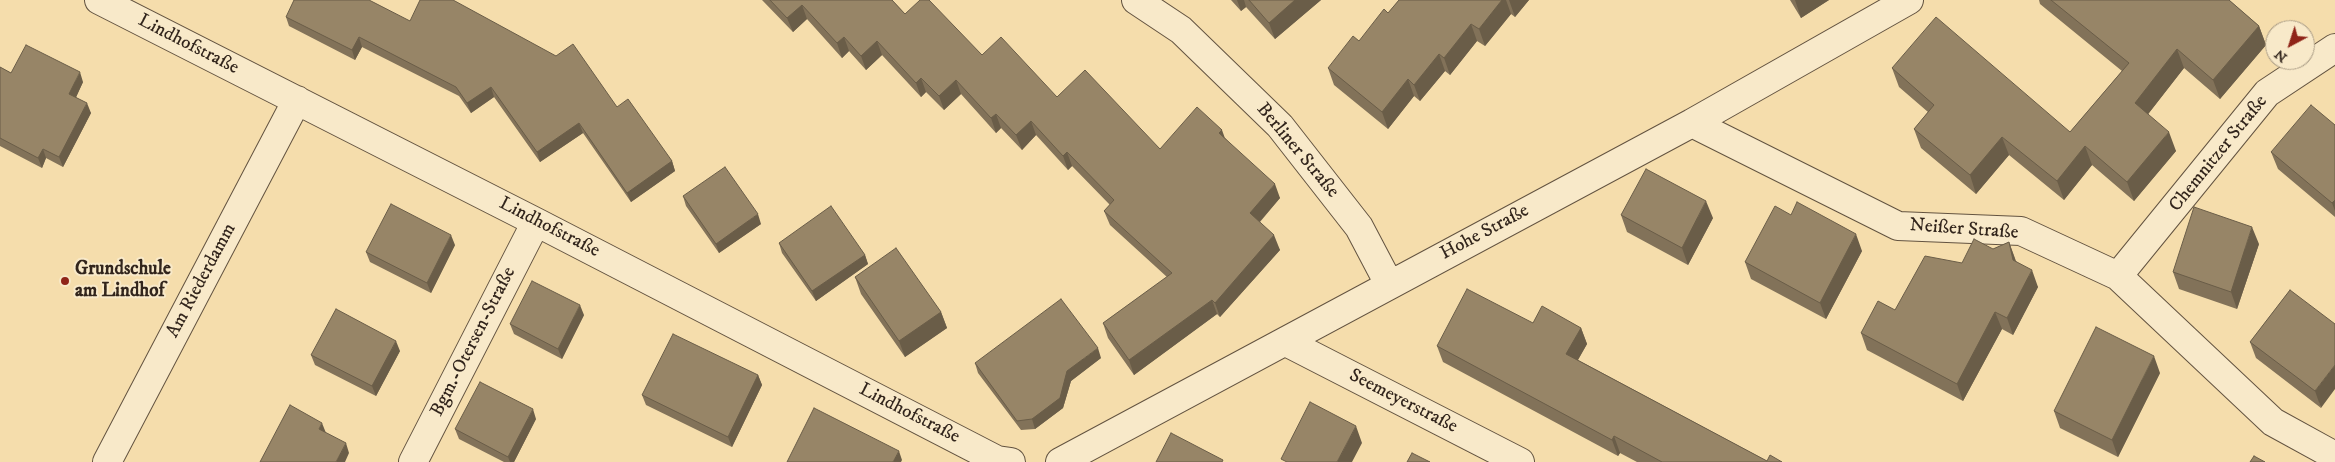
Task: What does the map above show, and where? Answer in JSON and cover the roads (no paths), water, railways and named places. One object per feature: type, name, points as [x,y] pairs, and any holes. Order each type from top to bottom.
[{"type":"street","name":"Lindhofstraße","points":[[100,0],[1001,461]]},
{"type":"street","name":"Berliner Straße","points":[[1136,0],[1181,30],[1280,126],[1359,227],[1389,284]]},
{"type":"street","name":"Hohe Straße","points":[[1060,462],[1692,122],[1909,0]]},
{"type":"street","name":"Chemnitzer Straße","points":[[2118,276],[2267,94],[2335,48]]},
{"type":"street","name":"Am Riederdamm","points":[[107,462],[297,100]]},
{"type":"street","name":"Neißer Straße","points":[[1692,122],[1898,226],[2021,231],[2118,276],[2273,422],[2335,456]]},
{"type":"street","name":"Bgm.-Otersen-Straße","points":[[412,462],[536,222]]},
{"type":"street","name":"Seemeyerstraße","points":[[1286,342],[1520,462]]},
{"type":"place","name":"Grundschule am Lindhof","points":[[65,281]]}]
